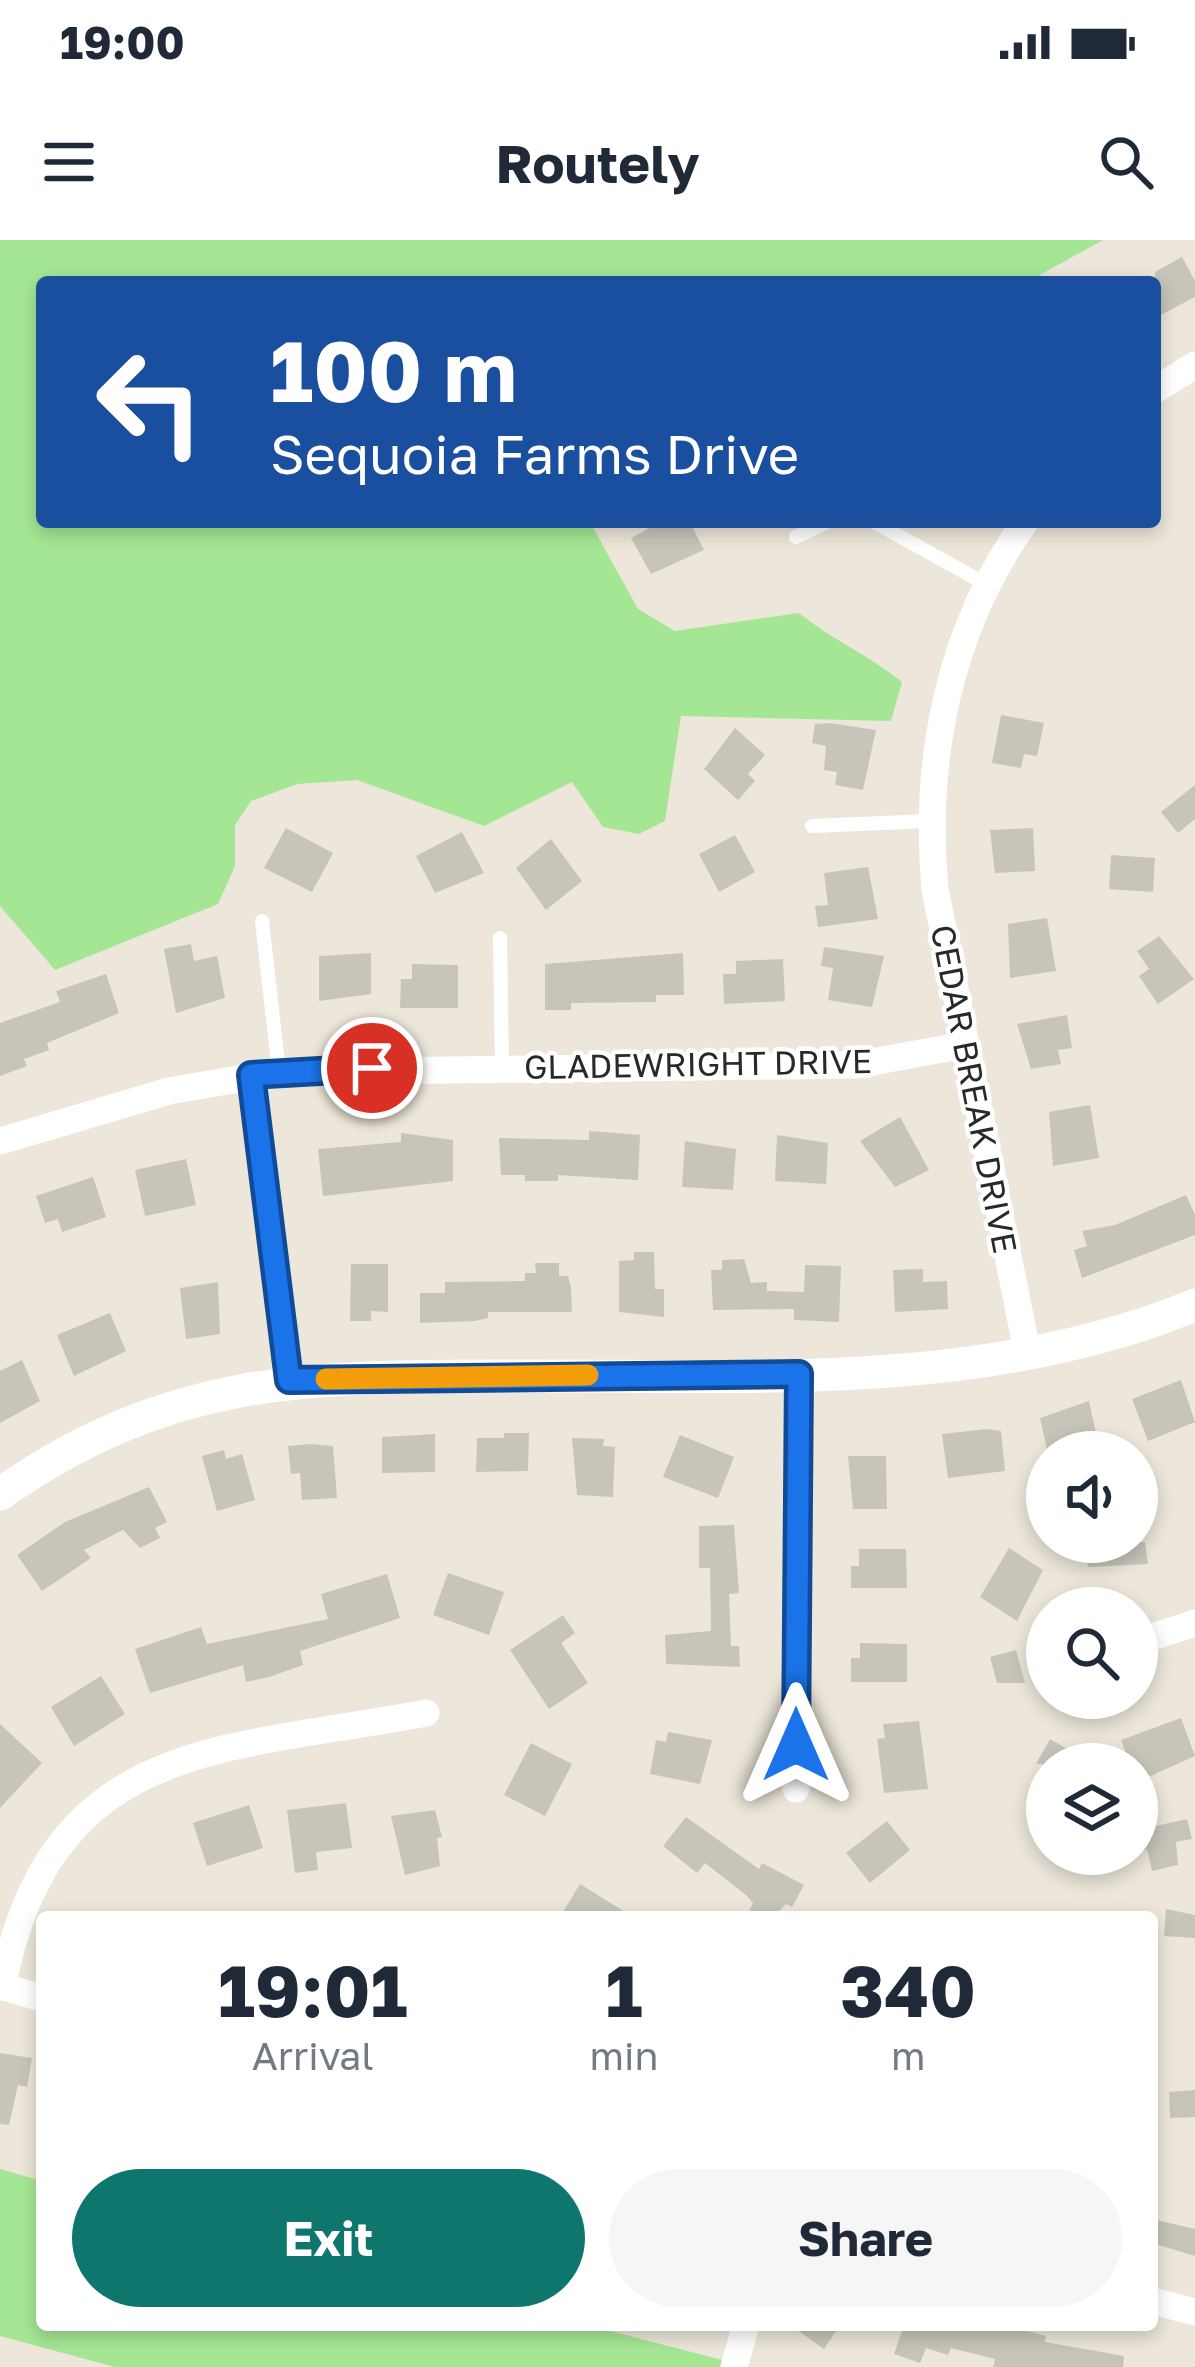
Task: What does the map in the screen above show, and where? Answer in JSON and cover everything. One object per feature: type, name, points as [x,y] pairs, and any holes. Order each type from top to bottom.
[{"type":"street","points":[[1161,386],[1195,365]]},
{"type":"street","name":"CEDAR BREAK DRIVE","points":[[1021,528],[986,584],[946,694],[929,821],[935,889],[964,1046],[1028,1356]]},
{"type":"street","name":"GLADEWRIGHT DRIVE","points":[[0,1142],[169,1091],[265,1074],[856,1065],[964,1046]]},
{"type":"street","points":[[265,1074],[289,1380]]},
{"type":"street","points":[[0,1493],[95,1437],[159,1412],[289,1380],[799,1374],[958,1367],[1028,1356],[1195,1305]]},
{"type":"street","points":[[796,1790],[799,1374]]},
{"type":"street","points":[[1158,1635],[1195,1623]]},
{"type":"street","points":[[36,1996],[1,1987],[13,1932],[38,1871],[71,1827],[116,1789],[187,1758],[426,1713]]},
{"type":"street","points":[[1158,2302],[1195,2312]]},
{"type":"street","points":[[734,2367],[744,2331]]},
{"type":"lane","points":[[796,538],[815,528]]},
{"type":"lane","points":[[885,528],[986,584]]},
{"type":"lane","points":[[812,826],[929,821]]},
{"type":"lane","points":[[262,920],[265,1074]]},
{"type":"lane","name":"GLADEWRIGHT DRIVE","points":[[500,938],[502,1067]]},
{"type":"green space","points":[[0,240],[1103,240],[1038,276],[36,276],[36,528],[593,528],[638,609],[675,631],[799,613],[902,682],[891,721],[681,716],[665,821],[639,834],[603,827],[572,782],[484,826],[357,780],[297,784],[251,801],[235,825],[235,866],[218,904],[55,970],[0,906]]},
{"type":"green space","points":[[0,2169],[36,2179],[36,2331],[610,2331],[749,2367],[115,2367],[0,2336]]},
{"type":"building","points":[[1182,257],[1195,281],[1195,297],[1161,315],[1161,276],[1155,272]]},
{"type":"building","points":[[650,528],[693,528],[704,550],[651,574],[631,538]]},
{"type":"building","points":[[1001,715],[1044,723],[1037,756],[1024,754],[1021,768],[992,763]]},
{"type":"building","points":[[815,724],[876,730],[863,790],[835,785],[837,772],[824,770],[826,746],[812,743]]},
{"type":"building","points":[[735,728],[765,755],[748,774],[755,781],[738,800],[704,769]]},
{"type":"building","points":[[1195,785],[1195,819],[1178,833],[1161,812]]},
{"type":"building","points":[[286,828],[333,853],[312,892],[264,868]]},
{"type":"building","points":[[1033,828],[1035,871],[995,873],[990,830]]},
{"type":"building","points":[[462,832],[484,873],[435,893],[416,856]]},
{"type":"building","points":[[735,835],[755,872],[719,892],[699,854]]},
{"type":"building","points":[[551,839],[582,881],[546,910],[516,868]]},
{"type":"building","points":[[1111,855],[1155,858],[1153,892],[1109,889]]},
{"type":"building","points":[[868,867],[878,919],[818,927],[815,906],[828,905],[824,873]]},
{"type":"building","points":[[1047,918],[1056,971],[1010,978],[1008,924]]},
{"type":"building","points":[[1159,936],[1194,979],[1158,1004],[1139,976],[1149,969],[1137,951]]},
{"type":"building","points":[[191,944],[194,961],[217,956],[225,998],[176,1013],[164,949]]},
{"type":"building","points":[[824,947],[884,956],[872,1007],[828,1000],[833,968],[821,966]]},
{"type":"building","points":[[371,953],[371,994],[319,1001],[319,956]]},
{"type":"building","points":[[683,953],[684,995],[656,995],[656,1002],[571,1003],[571,1010],[545,1010],[545,964]]},
{"type":"building","points":[[783,959],[785,1001],[724,1004],[723,974],[736,974],[736,961]]},
{"type":"building","points":[[412,964],[458,965],[458,1008],[400,1008],[401,979],[412,979]]},
{"type":"building","points":[[106,974],[119,1013],[47,1043],[49,1050],[24,1059],[27,1066],[0,1076],[0,1023],[60,1002],[56,991]]},
{"type":"building","points":[[1067,1015],[1072,1048],[1058,1050],[1061,1064],[1031,1069],[1017,1024]]},
{"type":"building","points":[[1090,1105],[1099,1158],[1053,1166],[1049,1112]]},
{"type":"building","points":[[900,1117],[929,1170],[895,1187],[860,1141]]},
{"type":"building","points":[[589,1131],[640,1135],[638,1180],[558,1175],[558,1181],[525,1181],[525,1175],[501,1175],[499,1138],[589,1140]]},
{"type":"building","points":[[401,1133],[453,1140],[453,1181],[323,1196],[318,1149],[401,1142]]},
{"type":"building","points":[[777,1135],[828,1143],[826,1184],[775,1181]]},
{"type":"building","points":[[685,1141],[736,1149],[733,1190],[682,1187]]},
{"type":"building","points":[[186,1159],[196,1205],[145,1216],[135,1170]]},
{"type":"building","points":[[93,1177],[106,1217],[62,1232],[58,1219],[45,1223],[36,1196]]},
{"type":"building","points":[[1186,1195],[1195,1215],[1195,1235],[1082,1278],[1074,1250],[1087,1246],[1082,1231],[1115,1225]]},
{"type":"building","points":[[634,1252],[654,1252],[655,1289],[664,1289],[664,1317],[619,1312],[619,1261],[634,1260]]},
{"type":"building","points":[[744,1259],[751,1283],[767,1282],[767,1291],[804,1292],[805,1265],[841,1266],[839,1322],[794,1320],[794,1309],[713,1310],[711,1270],[722,1270],[722,1260]]},
{"type":"building","points":[[535,1263],[559,1263],[559,1276],[568,1276],[571,1287],[572,1312],[488,1312],[488,1318],[475,1321],[420,1323],[420,1293],[445,1293],[445,1282],[525,1281],[525,1273],[536,1273]]},
{"type":"building","points":[[351,1264],[388,1264],[388,1312],[371,1311],[371,1321],[350,1321]]},
{"type":"building","points":[[923,1269],[923,1282],[947,1281],[948,1309],[895,1312],[893,1270]]},
{"type":"building","points":[[218,1282],[220,1334],[186,1339],[180,1288]]},
{"type":"building","points":[[110,1313],[126,1351],[74,1376],[57,1335]]},
{"type":"building","points":[[22,1360],[40,1401],[0,1423],[0,1371]]},
{"type":"building","points":[[1181,1380],[1195,1422],[1158,1437],[1158,1431],[1144,1431],[1132,1399]]},
{"type":"building","points":[[1089,1401],[1095,1431],[1043,1431],[1040,1418]]},
{"type":"building","points":[[1001,1431],[1005,1471],[948,1478],[942,1434]]},
{"type":"building","points":[[504,1433],[529,1433],[528,1471],[476,1472],[477,1438],[504,1438]]},
{"type":"building","points":[[435,1434],[435,1472],[382,1473],[382,1437]]},
{"type":"building","points":[[680,1435],[734,1457],[718,1498],[663,1477]]},
{"type":"building","points":[[572,1438],[604,1439],[603,1446],[615,1447],[613,1497],[577,1495]]},
{"type":"building","points":[[288,1446],[333,1446],[337,1498],[302,1500],[300,1473],[291,1474]]},
{"type":"building","points":[[224,1450],[226,1459],[242,1454],[255,1500],[217,1511],[202,1456]]},
{"type":"building","points":[[848,1456],[886,1456],[887,1509],[853,1509]]},
{"type":"building","points":[[149,1487],[167,1522],[155,1528],[160,1538],[140,1548],[123,1530],[84,1550],[91,1558],[42,1591],[17,1555],[65,1522]]},
{"type":"building","points":[[734,1525],[739,1593],[729,1594],[731,1646],[739,1646],[740,1667],[666,1664],[665,1635],[711,1631],[710,1568],[699,1568],[699,1526]]},
{"type":"building","points":[[1009,1548],[1043,1570],[1034,1587],[1026,1587],[1026,1603],[1017,1621],[980,1597]]},
{"type":"building","points":[[859,1549],[906,1549],[907,1588],[851,1588],[851,1566],[859,1566]]},
{"type":"building","points":[[1088,1563],[1148,1564],[1088,1567]]},
{"type":"building","points":[[448,1573],[504,1592],[489,1635],[433,1615]]},
{"type":"building","points":[[387,1574],[400,1618],[300,1651],[303,1665],[269,1677],[246,1682],[243,1665],[150,1693],[135,1649],[201,1627],[207,1644],[328,1619],[321,1594]]},
{"type":"building","points":[[563,1615],[575,1633],[561,1643],[588,1683],[549,1709],[510,1650]]},
{"type":"building","points":[[860,1643],[907,1644],[907,1682],[851,1682],[851,1658],[860,1658]]},
{"type":"building","points":[[1016,1650],[1025,1683],[997,1683],[990,1657]]},
{"type":"building","points":[[101,1676],[125,1714],[74,1746],[51,1707]]},
{"type":"building","points":[[1181,1718],[1195,1756],[1158,1773],[1158,1743],[1121,1740]]},
{"type":"building","points":[[919,1721],[928,1789],[884,1793],[877,1739],[885,1738],[883,1724]]},
{"type":"building","points":[[0,1724],[42,1763],[0,1808]]},
{"type":"building","points":[[668,1732],[712,1740],[700,1784],[650,1774],[656,1740],[666,1742]]},
{"type":"building","points":[[531,1743],[572,1764],[545,1816],[504,1795]]},
{"type":"building","points":[[346,1803],[352,1848],[316,1852],[318,1870],[295,1873],[287,1810]]},
{"type":"building","points":[[249,1805],[263,1848],[207,1866],[193,1823]]},
{"type":"building","points":[[435,1810],[442,1837],[437,1838],[440,1866],[405,1875],[391,1816]]},
{"type":"building","points":[[686,1817],[759,1869],[762,1863],[804,1885],[792,1907],[749,1911],[753,1903],[746,1895],[705,1863],[697,1873],[663,1846]]},
{"type":"building","points":[[1187,1819],[1192,1839],[1176,1842],[1178,1865],[1158,1870],[1158,1825]]},
{"type":"building","points":[[887,1821],[910,1850],[870,1883],[846,1853]]},
{"type":"building","points":[[580,1884],[623,1911],[564,1911]]},
{"type":"building","points":[[1166,1909],[1195,1915],[1195,1938],[1164,1936]]},
{"type":"building","points":[[0,2053],[32,2058],[27,2087],[18,2085],[9,2125],[0,2124]]},
{"type":"building","points":[[1195,2090],[1195,2117],[1170,2118],[1169,2092]]},
{"type":"building","points":[[1158,2220],[1195,2229],[1195,2256],[1158,2245]]},
{"type":"building","points":[[798,2331],[836,2331],[824,2349]]},
{"type":"building","points":[[902,2331],[1026,2331],[1046,2336],[1045,2342],[1124,2356],[1123,2367],[993,2367],[995,2359],[951,2348],[948,2355],[926,2348],[920,2363],[894,2354]]},
{"type":"slow traffic","points":[[326,1379],[588,1375]]},
{"type":"route","points":[[372,1068],[251,1075],[289,1380],[799,1374],[796,1745]]}]
